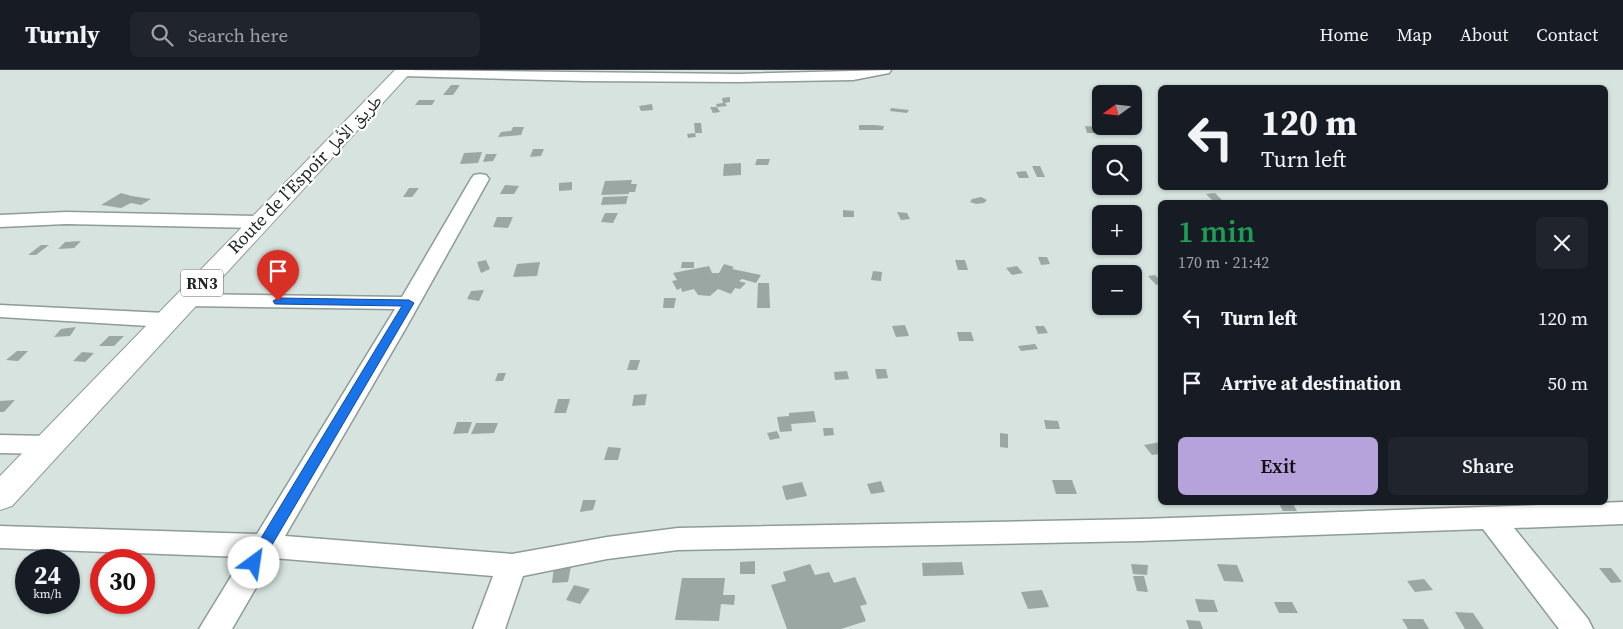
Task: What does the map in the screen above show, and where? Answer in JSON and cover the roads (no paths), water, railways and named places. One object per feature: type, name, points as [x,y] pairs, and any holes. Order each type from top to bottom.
[{"type":"highway","name":"Route de l’Espoir طريق الأمل","points":[[0,497],[165,320],[404,71]]},
{"type":"street","points":[[404,71],[585,77],[738,78],[853,76],[884,70]]},
{"type":"street","points":[[215,629],[409,303],[480,179]]},
{"type":"street","points":[[0,221],[66,218],[258,222]]},
{"type":"street","points":[[185,300],[409,303]]},
{"type":"street","points":[[0,311],[165,320]]},
{"type":"street","points":[[0,444],[48,446]]},
{"type":"street","points":[[0,537],[264,546],[512,566],[607,548],[678,539],[1141,530],[1623,513]]},
{"type":"street","points":[[1490,518],[1577,629]]},
{"type":"street","points":[[489,629],[512,566]]}]
